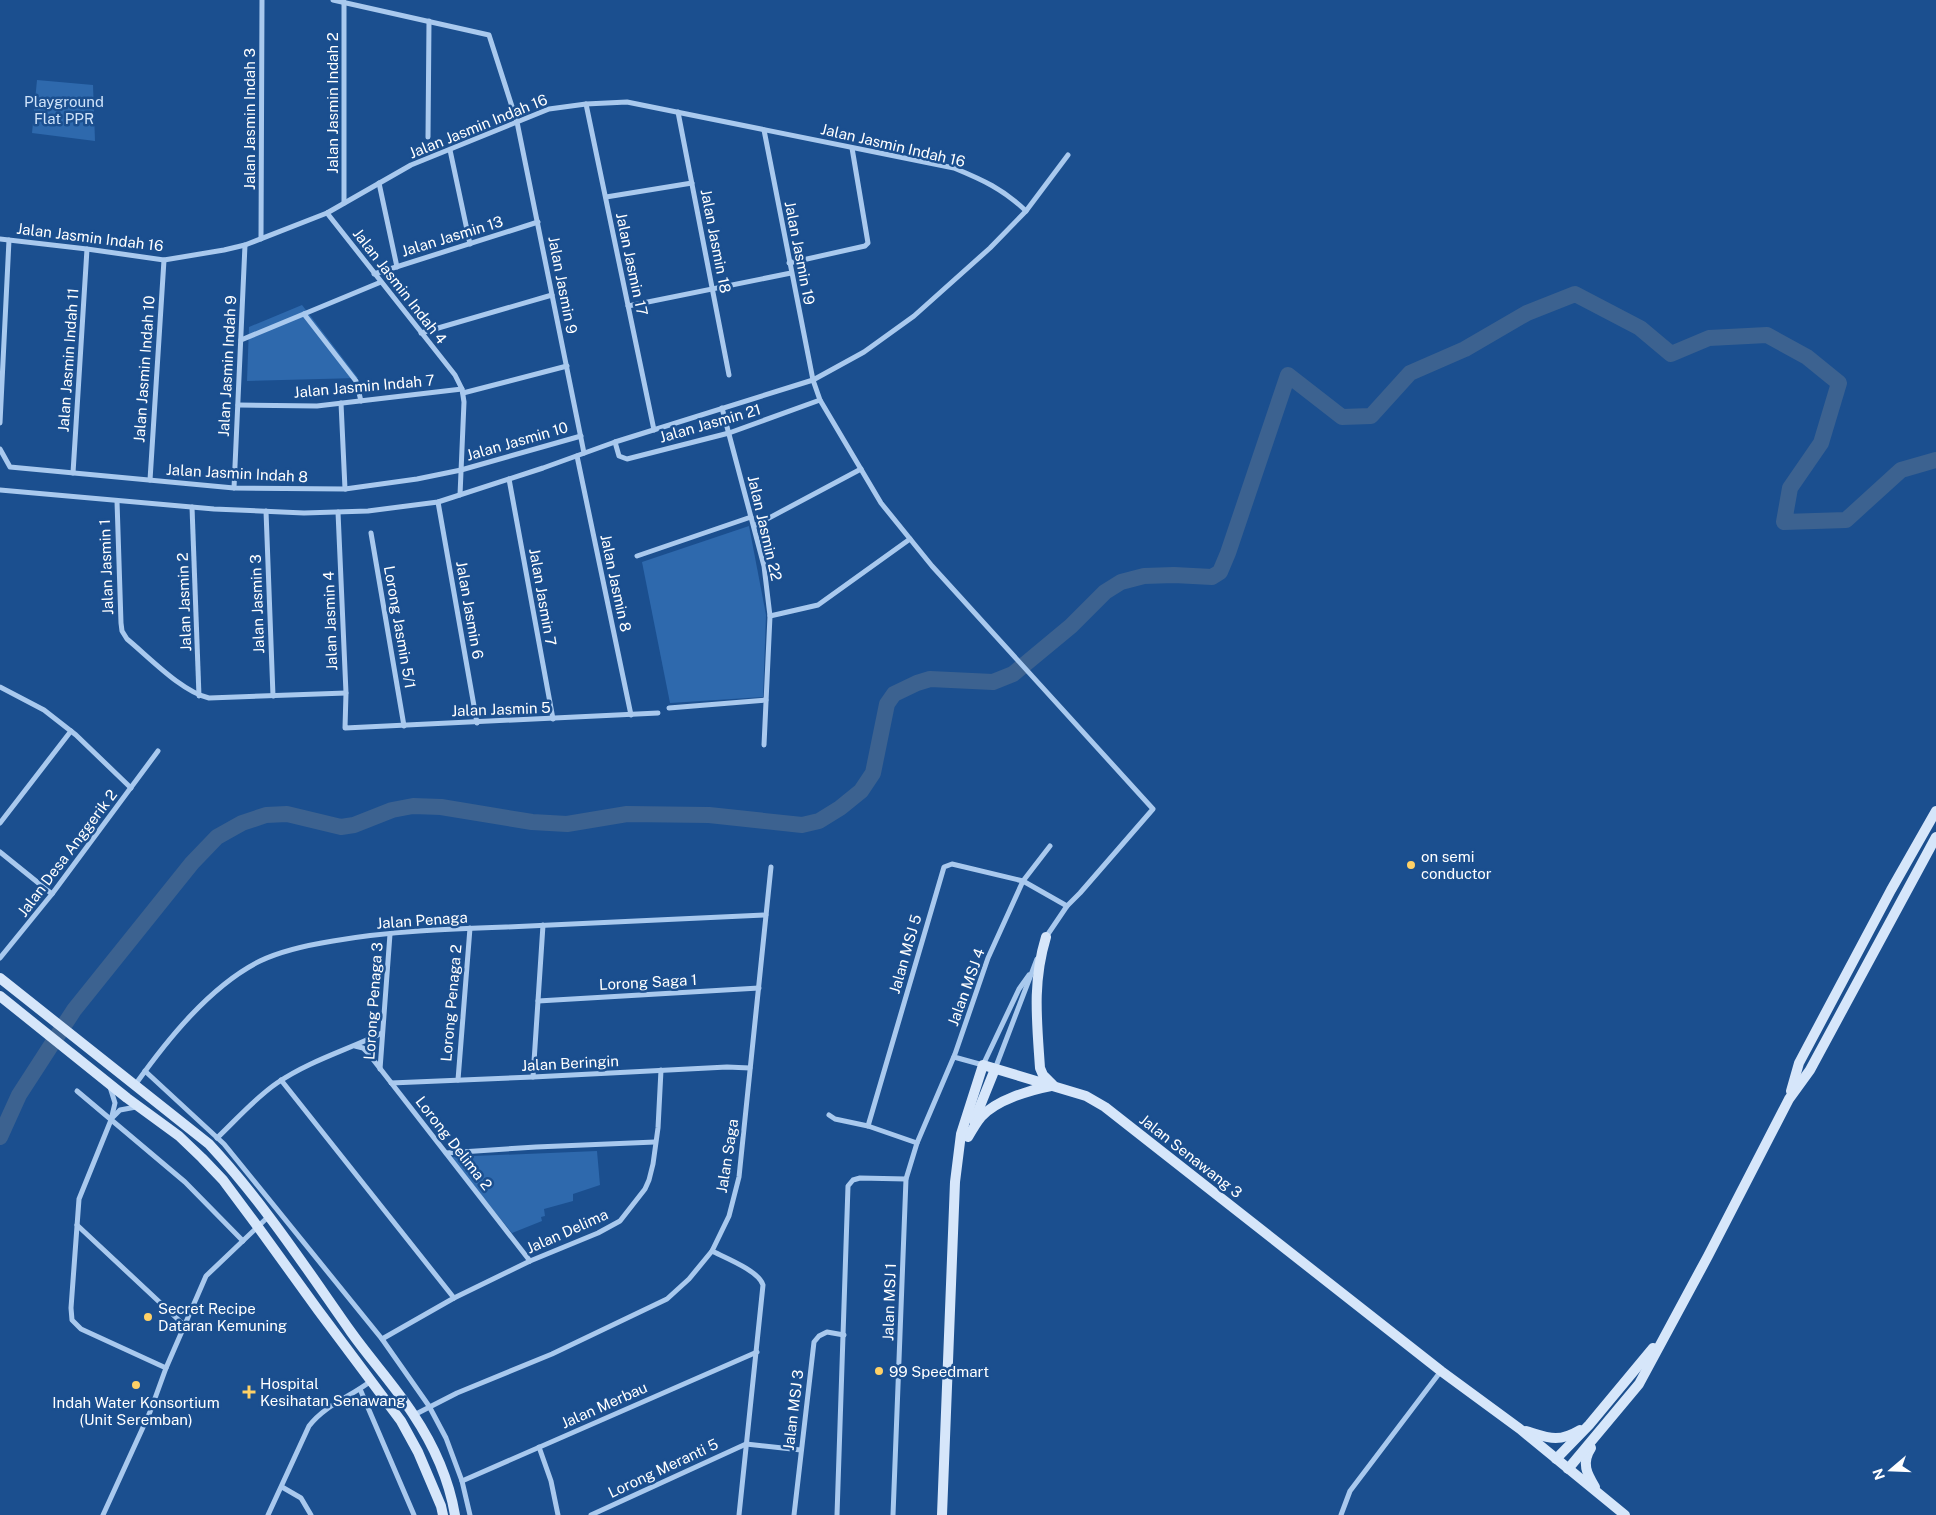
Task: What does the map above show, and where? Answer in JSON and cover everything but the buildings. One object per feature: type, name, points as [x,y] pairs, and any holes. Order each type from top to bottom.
[{"type":"street","name":"Jalan Jasmin Indah 3","points":[[261,239],[262,0]]},
{"type":"street","points":[[333,0],[489,35],[517,122]]},
{"type":"street","name":"Jalan Jasmin Indah 2","points":[[344,2],[344,203]]},
{"type":"street","points":[[428,137],[429,21]]},
{"type":"street","name":"Jalan Jasmin Indah 16","points":[[0,239],[164,260],[224,250],[261,239],[326,213],[412,166],[549,109],[586,104],[627,102],[954,168],[987,182],[1010,195],[1026,210]]},
{"type":"street","name":"Jalan Jasmin 17","points":[[586,104],[654,430]]},
{"type":"street","name":"Jalan Jasmin 18","points":[[678,112],[729,375]]},
{"type":"street","name":"Jalan Jasmin 9","points":[[517,122],[584,453]]},
{"type":"street","name":"Jalan Jasmin 19","points":[[764,130],[813,380],[820,400],[881,503],[910,539],[932,566],[1153,809],[1067,906]]},
{"type":"street","points":[[789,263],[865,246],[868,243],[852,148]]},
{"type":"street","points":[[450,150],[470,244]]},
{"type":"street","points":[[0,490],[192,507],[266,511],[338,512],[438,502],[615,442],[813,380],[864,352],[914,316],[990,248],[1026,210],[1068,155]]},
{"type":"street","points":[[379,183],[397,267]]},
{"type":"street","points":[[606,197],[692,184]]},
{"type":"street","name":"Jalan Jasmin Indah 4","points":[[326,213],[455,375],[462,391]]},
{"type":"street","name":"Jalan Jasmin 13","points":[[374,274],[538,222]]},
{"type":"street","points":[[0,423],[9,240]]},
{"type":"street","name":"Jalan Jasmin Indah 9","points":[[234,488],[245,244]]},
{"type":"street","name":"Jalan Jasmin Indah 11","points":[[73,473],[87,249]]},
{"type":"street","name":"Jalan Jasmin Indah 10","points":[[150,480],[164,260]]},
{"type":"street","points":[[628,306],[791,273]]},
{"type":"street","points":[[241,340],[381,282]]},
{"type":"street","points":[[421,333],[552,295]]},
{"type":"street","points":[[304,314],[356,381],[361,401]]},
{"type":"street","name":"Jalan Jasmin Indah 7","points":[[238,405],[317,406],[462,391],[567,366]]},
{"type":"street","points":[[460,495],[462,391]]},
{"type":"street","name":"Jalan Jasmin 21","points":[[615,442],[619,456],[627,459],[729,433],[820,400]]},
{"type":"street","points":[[341,403],[345,489]]},
{"type":"street","name":"Jalan Jasmin 22","points":[[722,408],[764,566],[770,616],[764,745]]},
{"type":"street","name":"Jalan Jasmin 10","points":[[461,470],[581,436]]},
{"type":"street","name":"Jalan Jasmin Indah 8","points":[[0,449],[10,467],[234,488],[345,489],[386,484],[461,470]]},
{"type":"street","name":"Jalan Jasmin 8","points":[[577,456],[631,715]]},
{"type":"street","points":[[754,526],[861,469]]},
{"type":"street","name":"Jalan Jasmin 7","points":[[509,479],[553,719]]},
{"type":"street","name":"Jalan Jasmin 1","points":[[117,501],[120,623],[122,632],[127,639],[186,688],[199,696]]},
{"type":"street","name":"Jalan Jasmin 6","points":[[438,502],[476,723]]},
{"type":"street","name":"Jalan Jasmin 2","points":[[192,507],[199,696]]},
{"type":"street","name":"Jalan Jasmin 3","points":[[266,511],[273,696]]},
{"type":"street","name":"Jalan Jasmin 4","points":[[338,512],[346,694],[345,728]]},
{"type":"street","points":[[637,556],[751,516]]},
{"type":"street","name":"Lorong Jasmin 5/1","points":[[370,533],[404,726]]},
{"type":"street","points":[[770,616],[818,605],[910,539]]},
{"type":"street","name":"Jalan Desa Anggerik 2","points":[[1,688],[44,710],[71,731],[131,788]]},
{"type":"street","points":[[199,696],[209,698],[346,694]]},
{"type":"street","points":[[669,708],[766,700]]},
{"type":"street","name":"Jalan Jasmin 5","points":[[345,728],[658,714]]},
{"type":"street","points":[[0,823],[71,731]]},
{"type":"street","name":"Jalan Desa Anggerik 2","points":[[1,956],[52,894],[158,751]]},
{"type":"street","points":[[1789,1099],[1799,1063],[1891,890],[1936,811]]},
{"type":"street","points":[[1598,1493],[1586,1473],[1584,1463],[1587,1453],[1639,1384],[1789,1099],[1810,1070],[1934,844]]},
{"type":"street","name":"Jalan MSJ 4","points":[[917,1143],[954,1056],[988,958],[1023,881],[1050,846]]},
{"type":"street","points":[[0,852],[52,894]]},
{"type":"street","name":"Jalan MSJ 5","points":[[868,1126],[944,867],[952,864],[1023,881]]},
{"type":"street","name":"Jalan Saga","points":[[414,1415],[457,1393],[542,1359],[667,1298],[689,1279],[712,1251],[728,1216],[739,1177],[771,867]]},
{"type":"street","points":[[958,1161],[1046,937],[1067,906],[1023,881]]},
{"type":"street","name":"Jalan Penaga","points":[[135,1085],[180,1028],[210,997],[239,973],[260,961],[284,952],[355,937],[390,934],[470,928],[766,915]]},
{"type":"street","points":[[533,1077],[543,925]]},
{"type":"street","name":"Lorong Penaga 2","points":[[458,1080],[470,928]]},
{"type":"street","name":"Lorong Penaga 3","points":[[380,1070],[390,934]]},
{"type":"street","points":[[1046,937],[1040,958],[1036,1000],[1040,1068],[1043,1075],[1053,1086]]},
{"type":"street","points":[[942,1515],[951,1247],[960,1134],[983,1065],[1019,989],[1031,973]]},
{"type":"street","points":[[0,978],[209,1144],[269,1216],[362,1348],[414,1415],[445,1477],[455,1515]]},
{"type":"street","name":"Lorong Saga 1","points":[[538,1001],[759,988]]},
{"type":"street","points":[[0,991],[42,1030]]},
{"type":"street","points":[[0,996],[179,1136],[223,1180],[401,1422],[418,1452],[442,1506],[443,1515]]},
{"type":"street","points":[[217,1138],[281,1080],[309,1064],[382,1033]]},
{"type":"street","name":"Lorong Delima 2","points":[[355,1046],[363,1048],[368,1053],[530,1261]]},
{"type":"street","points":[[954,1056],[983,1065]]},
{"type":"street","name":"Jalan Senawang 3","points":[[983,1065],[1086,1096],[1105,1107],[1441,1371],[1520,1429]]},
{"type":"street","name":"Jalan Beringin","points":[[391,1083],[727,1067],[750,1068]]},
{"type":"street","name":"Jalan Delima","points":[[382,1339],[454,1298],[530,1261],[620,1222],[645,1189],[649,1180],[658,1128],[660,1070]]},
{"type":"street","points":[[145,1071],[217,1138],[382,1339],[429,1406],[449,1444],[462,1481],[470,1515]]},
{"type":"street","points":[[281,1080],[454,1298]]},
{"type":"street","points":[[108,1082],[115,1103],[111,1120],[79,1199],[71,1308],[72,1320],[81,1329],[166,1368]]},
{"type":"street","points":[[968,1136],[982,1116],[996,1106],[1028,1091],[1053,1086]]},
{"type":"street","points":[[77,1091],[185,1182],[244,1240]]},
{"type":"street","points":[[111,1120],[120,1110],[140,1107]]},
{"type":"street","points":[[829,1115],[835,1119],[868,1126],[917,1143]]},
{"type":"street","points":[[446,1153],[655,1142]]},
{"type":"street","name":"Jalan MSJ 1","points":[[893,1515],[906,1179],[917,1143]]},
{"type":"street","points":[[837,1515],[848,1186],[853,1180],[860,1178],[906,1179]]},
{"type":"street","points":[[104,1515],[150,1412],[166,1368],[206,1276],[269,1216]]},
{"type":"street","points":[[77,1225],[184,1325]]},
{"type":"street","points":[[712,1251],[761,1278],[763,1285],[740,1515]]},
{"type":"street","name":"Jalan MSJ 3","points":[[794,1515],[814,1342],[819,1336],[827,1332],[844,1335]]},
{"type":"street","points":[[1556,1459],[1589,1424],[1665,1334]]},
{"type":"street","name":"Jalan Merbau","points":[[462,1481],[757,1352]]},
{"type":"street","points":[[1340,1515],[1350,1491],[1441,1371]]},
{"type":"street","points":[[268,1515],[316,1417],[327,1407],[371,1381]]},
{"type":"street","points":[[360,1389],[414,1515]]},
{"type":"street","points":[[1568,1469],[1610,1421]]},
{"type":"street","points":[[1520,1429],[1546,1438],[1559,1439],[1570,1436],[1589,1424]]},
{"type":"street","points":[[1520,1429],[1625,1515]]},
{"type":"street","points":[[746,1444],[801,1450]]},
{"type":"street","name":"Lorong Meranti 5","points":[[591,1515],[746,1444]]},
{"type":"street","points":[[539,1447],[551,1481],[558,1515]]},
{"type":"street","points":[[282,1487],[302,1498],[311,1515]]},
{"type":"green space","name":"Playground Flat PPR","points":[[37,80],[93,85],[95,141],[32,133]]},
{"type":"green space","points":[[302,305],[358,378],[247,381],[249,327]]},
{"type":"green space","points":[[749,526],[766,615],[763,697],[670,703],[642,562]]},
{"type":"green space","points":[[597,1151],[600,1185],[573,1194],[573,1201],[544,1209],[545,1216],[541,1217],[542,1221],[512,1233],[450,1157]]},
{"type":"waterway","points":[[0,1137],[19,1095],[74,1010],[192,863],[217,837],[242,823],[266,815],[287,814],[341,827],[354,825],[392,810],[413,806],[441,807],[532,822],[567,824],[627,814],[709,815],[802,825],[819,821],[840,808],[861,791],[873,773],[887,704],[894,694],[930,679],[993,682],[1013,674],[1071,626],[1105,592],[1121,582],[1144,576],[1212,577],[1220,572],[1288,375],[1342,417],[1371,416],[1410,373],[1465,349],[1527,313],[1575,294],[1640,328],[1671,354],[1709,338],[1767,335],[1807,357],[1839,383],[1821,443],[1790,488],[1784,522],[1846,520],[1901,470],[1936,460]]},
{"type":"place","name":"on semi conductor","points":[[1411,865]]},
{"type":"place","name":"Secret Recipe Dataran Kemuning","points":[[148,1317]]},
{"type":"place","name":"99 Speedmart","points":[[879,1371]]},
{"type":"place","name":"Indah Water Konsortium (Unit Seremban)","points":[[136,1385]]},
{"type":"place","name":"Hospital Kesihatan Senawang","points":[[249,1392]]}]
